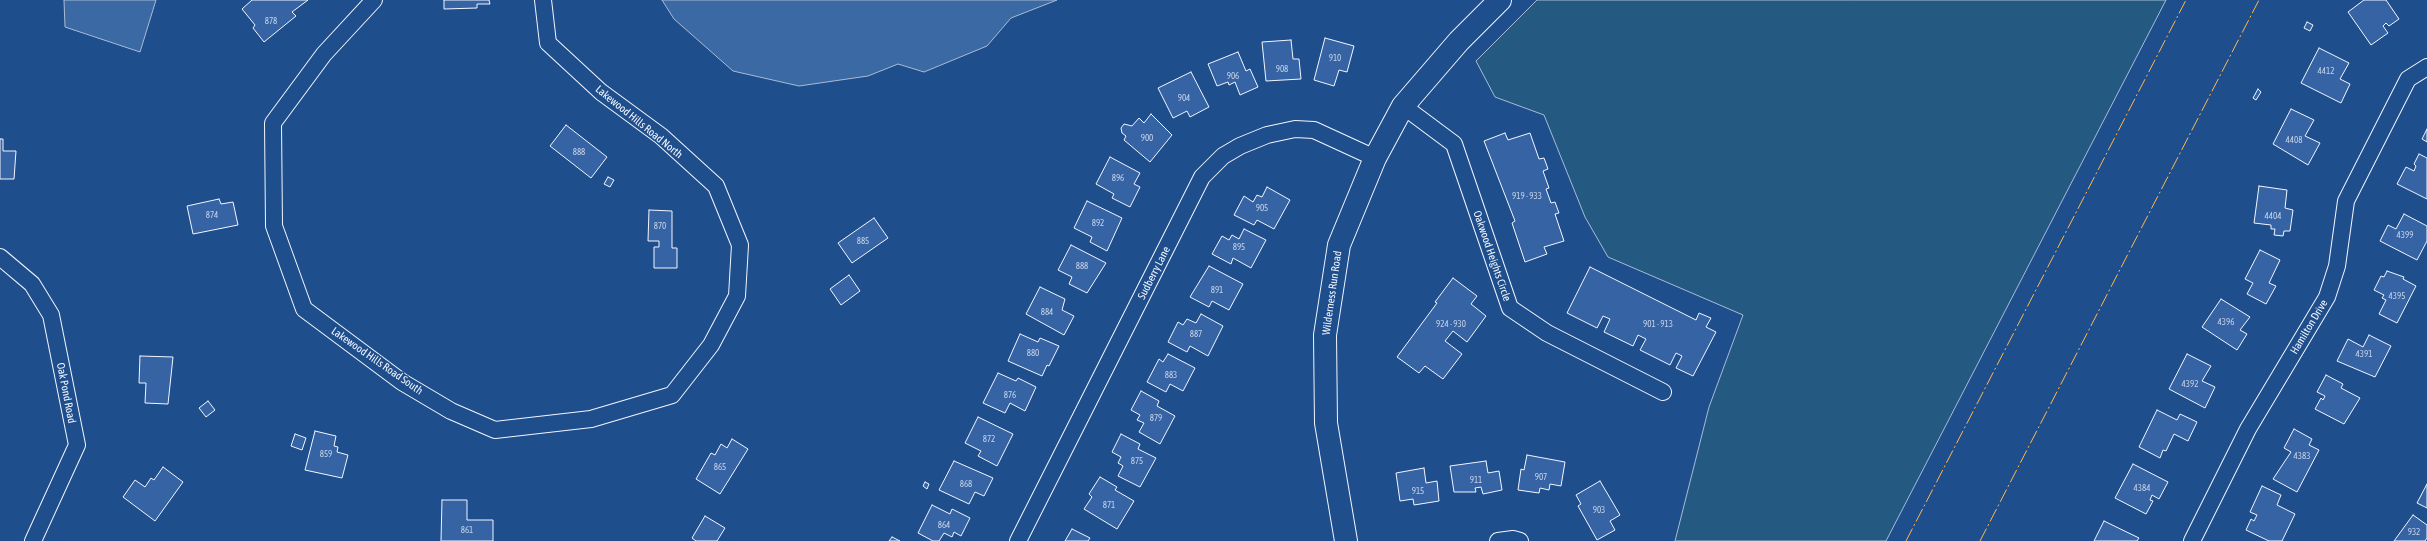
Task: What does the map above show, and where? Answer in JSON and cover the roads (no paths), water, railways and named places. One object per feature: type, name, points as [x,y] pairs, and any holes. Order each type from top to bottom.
[{"type":"street","name":"Lakewood Hills Road South","points":[[374,0],[324,54],[273,123],[274,226],[304,309],[402,382],[451,411],[495,430],[591,419],[672,395],[711,345],[737,296],[740,245]]},
{"type":"street","name":"Lakewood Hills Road North","points":[[543,0],[548,43],[601,92],[661,136],[716,186],[740,245]]},
{"type":"street","name":"Wilderness Run Road","points":[[1346,541],[1326,423],[1325,335],[1338,245],[1375,158],[1403,106],[1458,41],[1500,0]]},
{"type":"street","name":"Hamilton Drive","points":[[2192,541],[2248,429],[2327,297],[2337,266],[2346,201],[2408,79],[2427,67]]},
{"type":"street","name":"Oakwood Heights Circle","points":[[1403,106],[1454,144],[1510,308],[1547,333],[1663,392]]},
{"type":"street","name":"Sudberry Lane","points":[[1018,541],[1202,177],[1223,156],[1240,146],[1267,135],[1295,129],[1314,130],[1375,158]]},
{"type":"street","name":"Oak Pond Road","points":[[0,257],[32,284],[51,315],[77,445],[33,541]]},
{"type":"street","points":[[1498,541],[1513,539],[1520,541]]}]
